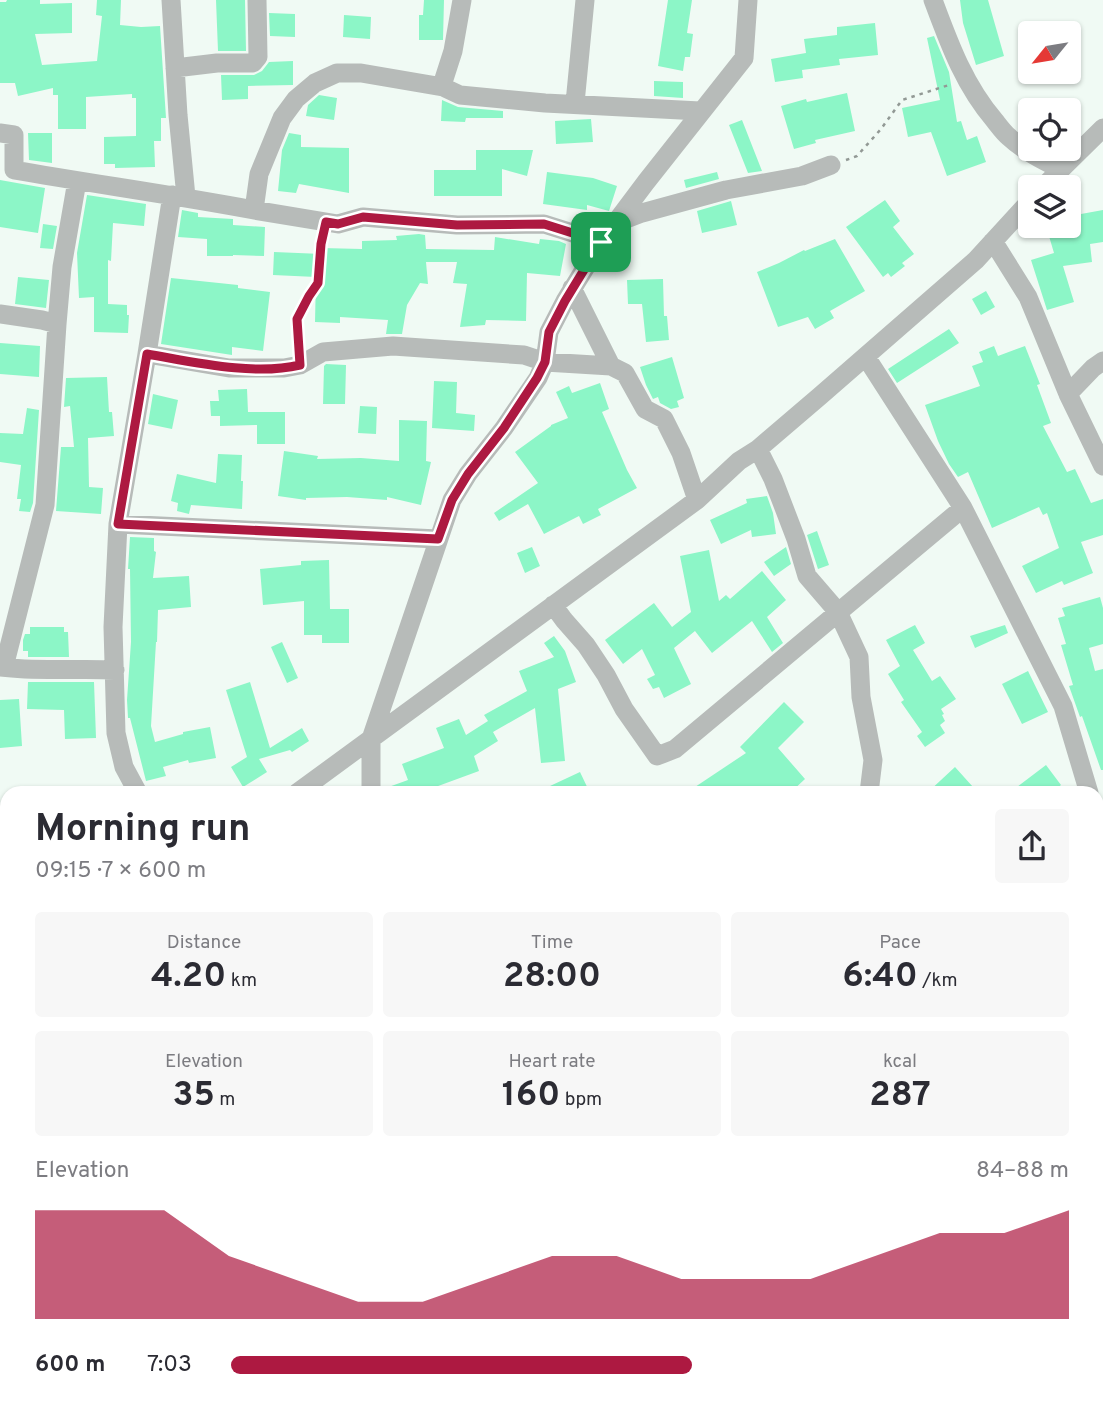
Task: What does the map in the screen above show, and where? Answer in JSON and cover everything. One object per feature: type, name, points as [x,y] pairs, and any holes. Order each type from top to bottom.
[{"type":"street","points":[[134,786],[124,767],[116,733],[113,627],[118,524],[147,354],[179,196],[176,68],[171,0]]},
{"type":"street","points":[[176,68],[217,63],[253,63],[258,57],[257,0]]},
{"type":"street","points":[[443,87],[462,0]]},
{"type":"street","points":[[575,103],[585,0]]},
{"type":"street","points":[[371,786],[371,738],[452,500],[537,378],[545,362],[549,332],[601,242],[700,111],[744,58],[748,0]]},
{"type":"street","points":[[933,0],[957,62],[985,110],[1008,137],[1060,169]]},
{"type":"street","points":[[254,210],[259,174],[282,118],[296,99],[315,83],[337,73],[360,73],[443,87],[460,95],[545,103],[700,111]]},
{"type":"street","points":[[1054,175],[1103,128]]},
{"type":"street","points":[[0,133],[14,135],[13,170],[338,224],[363,217],[457,225],[544,224],[601,242]]},
{"type":"street","points":[[615,224],[642,213],[713,193],[802,176],[831,165]]},
{"type":"street","points":[[77,181],[62,267],[45,505],[2,667],[24,670],[115,670]]},
{"type":"street","points":[[306,786],[697,500],[738,461],[758,449],[976,260],[1018,214]]},
{"type":"street","points":[[993,240],[1028,298],[1068,394],[1103,466]]},
{"type":"street","points":[[572,288],[611,366]]},
{"type":"street","points":[[0,314],[57,324]]},
{"type":"street","points":[[147,354],[229,368],[284,369],[300,365],[323,352],[393,346],[524,355],[545,362],[611,366],[625,373],[645,409],[664,419],[681,453],[697,500]]},
{"type":"street","points":[[866,357],[963,508],[1063,706],[1087,786]]},
{"type":"street","points":[[1068,394],[1103,361]]},
{"type":"street","points":[[758,449],[782,503],[807,576],[838,612],[859,657],[861,697],[873,760],[870,786]]},
{"type":"street","points":[[553,605],[586,645],[607,676],[624,709],[657,756],[676,749],[963,508]]},
{"type":"street","points":[[118,524],[438,539]]},
{"type":"path","points":[[831,165],[857,156],[902,100],[966,80]]},
{"type":"path","points":[[300,365],[297,319],[318,283],[326,222]]},
{"type":"building","points":[[40,0],[40,4],[72,3],[72,33],[35,34],[42,65],[97,61],[102,16],[96,15],[97,0],[121,0],[120,25],[160,26],[166,118],[161,118],[161,141],[154,141],[155,167],[115,168],[115,164],[104,164],[104,137],[136,136],[136,98],[132,98],[132,94],[86,97],[86,129],[58,129],[58,95],[53,95],[53,88],[18,96],[15,83],[0,83],[0,2]]},
{"type":"building","points":[[216,0],[245,0],[246,51],[218,51]]},
{"type":"building","points":[[424,0],[444,0],[443,40],[419,40],[419,15],[423,15]]},
{"type":"building","points":[[668,0],[692,0],[687,33],[693,34],[690,57],[685,57],[683,71],[658,66]]},
{"type":"building","points":[[960,0],[988,0],[1004,56],[976,65],[963,23]]},
{"type":"building","points":[[269,13],[295,14],[295,37],[270,36]]},
{"type":"building","points":[[344,15],[371,17],[370,39],[343,37]]},
{"type":"building","points":[[875,23],[878,55],[839,59],[840,65],[802,70],[803,78],[775,82],[771,59],[806,53],[804,39],[837,35],[837,27]]},
{"type":"building","points":[[934,36],[949,72],[957,122],[961,121],[967,140],[977,136],[986,162],[947,176],[931,132],[908,137],[902,108],[940,100],[927,38]]},
{"type":"building","points":[[293,61],[293,85],[248,86],[248,99],[222,100],[221,75],[254,75],[262,71],[269,62]]},
{"type":"building","points":[[654,81],[683,82],[683,98],[654,96]]},
{"type":"building","points":[[847,93],[855,131],[815,140],[816,143],[794,149],[781,106]]},
{"type":"building","points":[[319,95],[337,98],[334,120],[306,116],[308,105]]},
{"type":"building","points":[[442,100],[458,107],[503,111],[503,118],[466,118],[465,122],[441,121]]},
{"type":"building","points":[[591,119],[593,142],[556,144],[555,121]]},
{"type":"building","points":[[742,120],[762,171],[748,173],[729,125]]},
{"type":"building","points":[[28,133],[52,133],[52,163],[29,160]]},
{"type":"building","points":[[289,133],[301,135],[301,147],[349,148],[349,193],[299,184],[296,193],[278,191],[282,150]]},
{"type":"building","points":[[476,150],[533,150],[527,176],[502,169],[502,196],[434,196],[434,170],[476,170]]},
{"type":"building","points":[[547,172],[593,178],[617,186],[609,211],[587,205],[587,210],[543,204]]},
{"type":"building","points":[[717,172],[719,179],[686,188],[684,180]]},
{"type":"building","points":[[0,180],[45,188],[38,233],[0,227]]},
{"type":"building","points":[[87,195],[146,204],[144,226],[113,223],[111,261],[108,260],[108,304],[127,305],[128,333],[94,332],[94,297],[79,298],[77,253]]},
{"type":"building","points":[[885,200],[900,221],[893,227],[914,254],[902,263],[905,266],[891,277],[888,273],[883,277],[846,227]]},
{"type":"building","points":[[731,201],[737,225],[702,233],[697,211]]},
{"type":"building","points":[[182,210],[198,213],[198,217],[233,219],[233,225],[265,227],[264,256],[207,256],[207,239],[178,237]]},
{"type":"building","points":[[1103,210],[1103,242],[1090,244],[1092,262],[1063,266],[1074,302],[1047,310],[1031,260],[1054,253],[1050,238],[1081,238],[1081,214]]},
{"type":"building","points":[[43,224],[57,226],[53,249],[40,248]]},
{"type":"building","points":[[425,235],[426,249],[494,250],[495,237],[539,244],[540,239],[566,244],[560,276],[527,273],[526,321],[486,320],[485,325],[460,327],[467,284],[453,283],[457,262],[426,262],[428,284],[420,283],[407,305],[402,334],[386,334],[388,320],[340,317],[340,323],[315,322],[316,277],[273,275],[274,252],[322,254],[322,248],[362,249],[362,241],[397,240],[396,236]]},
{"type":"building","points":[[835,239],[865,291],[830,311],[834,318],[815,329],[808,317],[778,327],[757,272]]},
{"type":"building","points":[[18,277],[49,280],[46,308],[15,304]]},
{"type":"building","points":[[171,278],[238,285],[238,288],[270,292],[263,351],[232,347],[232,355],[161,344]]},
{"type":"building","points":[[663,279],[664,316],[667,316],[669,340],[646,342],[642,304],[628,304],[627,280]]},
{"type":"building","points":[[986,291],[995,307],[981,315],[972,299]]},
{"type":"building","points":[[949,329],[959,343],[897,383],[888,369]]},
{"type":"building","points":[[0,343],[40,346],[39,377],[0,374]]},
{"type":"building","points":[[994,346],[998,356],[1025,346],[1051,423],[1043,426],[1067,472],[1075,469],[1091,503],[1103,499],[1103,535],[1081,542],[1093,573],[1064,585],[1062,581],[1036,593],[1022,566],[1059,548],[1047,513],[1043,515],[1039,507],[992,528],[968,472],[958,477],[949,464],[925,405],[980,386],[972,366],[983,362],[979,352]]},
{"type":"building","points":[[672,357],[684,398],[677,401],[679,407],[671,409],[660,403],[658,397],[653,399],[640,367]]},
{"type":"building","points":[[326,364],[346,365],[345,404],[323,404]]},
{"type":"building","points":[[107,377],[109,412],[112,412],[114,436],[88,438],[89,487],[103,488],[101,514],[56,511],[61,447],[74,447],[70,406],[64,407],[66,378]]},
{"type":"building","points":[[434,381],[457,382],[456,413],[475,415],[474,431],[432,428]]},
{"type":"building","points":[[600,383],[609,409],[602,412],[637,488],[598,509],[601,515],[583,524],[579,516],[544,534],[528,504],[499,521],[494,513],[538,483],[515,452],[551,425],[568,418],[556,392],[569,386],[572,393]]},
{"type":"building","points":[[247,389],[248,412],[285,412],[285,444],[257,444],[257,425],[220,426],[220,416],[211,416],[210,401],[219,401],[218,390]]},
{"type":"building","points":[[153,394],[178,400],[172,429],[148,424]]},
{"type":"building","points":[[360,406],[377,407],[376,434],[358,433]]},
{"type":"building","points":[[27,408],[39,410],[33,503],[30,512],[19,511],[21,499],[17,499],[21,465],[0,462],[0,433],[23,434]]},
{"type":"building","points":[[399,420],[427,421],[426,461],[431,462],[421,505],[387,497],[387,500],[347,497],[306,500],[278,496],[284,451],[318,456],[317,459],[399,461]]},
{"type":"building","points":[[218,454],[242,455],[242,509],[191,505],[189,514],[177,511],[178,503],[171,501],[177,474],[216,483]]},
{"type":"building","points":[[767,496],[776,534],[752,537],[751,530],[721,544],[710,520],[747,503],[746,499]]},
{"type":"building","points":[[817,531],[829,565],[818,569],[807,535]]},
{"type":"building","points":[[130,537],[154,538],[156,552],[153,578],[189,576],[191,607],[158,610],[151,726],[155,742],[183,732],[210,727],[216,758],[189,763],[188,760],[163,767],[166,776],[146,781],[128,718],[131,642],[128,569]]},
{"type":"building","points":[[532,547],[540,566],[525,573],[517,553]]},
{"type":"building","points":[[786,547],[791,564],[774,576],[764,562]]},
{"type":"building","points":[[709,550],[719,601],[726,595],[730,599],[762,571],[786,600],[767,617],[783,643],[772,652],[752,621],[712,653],[695,631],[674,648],[691,684],[664,698],[659,687],[653,689],[647,679],[655,675],[642,649],[623,664],[605,640],[654,603],[672,627],[691,612],[680,556]]},
{"type":"building","points":[[329,560],[330,609],[349,609],[349,643],[322,643],[322,635],[304,635],[304,601],[263,605],[260,569],[301,565],[301,561]]},
{"type":"building","points":[[1100,597],[1103,608],[1103,644],[1089,648],[1095,671],[1103,669],[1103,770],[1069,686],[1073,685],[1061,645],[1066,644],[1058,618],[1065,616],[1062,608]]},
{"type":"building","points":[[915,625],[925,643],[913,650],[932,681],[940,676],[956,699],[941,709],[945,721],[940,725],[945,733],[925,747],[917,736],[922,732],[901,702],[904,700],[888,674],[900,666],[886,640]]},
{"type":"building","points":[[1005,625],[1008,633],[975,648],[970,636]]},
{"type":"building","points":[[30,627],[64,627],[64,632],[68,632],[69,657],[28,657],[28,651],[23,651],[23,640],[25,634],[30,634]]},
{"type":"building","points":[[554,636],[565,651],[576,682],[558,689],[565,761],[541,763],[535,708],[493,732],[498,741],[474,756],[479,771],[438,786],[391,786],[408,780],[402,764],[444,748],[436,728],[459,719],[466,735],[488,721],[484,715],[527,691],[519,671],[554,657],[544,643]]},
{"type":"building","points":[[282,642],[298,678],[287,683],[271,647]]},
{"type":"building","points":[[1028,671],[1048,712],[1022,724],[1002,684]]},
{"type":"building","points":[[28,682],[94,682],[96,738],[65,739],[64,710],[27,709]]},
{"type":"building","points":[[250,682],[270,748],[302,728],[309,741],[292,752],[290,750],[259,759],[267,772],[245,786],[231,767],[247,757],[226,690]]},
{"type":"building","points":[[19,699],[22,746],[0,748],[0,700]]},
{"type":"building","points":[[784,702],[804,722],[778,748],[805,779],[798,786],[696,786],[746,753],[740,747]]},
{"type":"building","points":[[1046,765],[1061,785],[1060,786],[1018,786]]},
{"type":"building","points":[[955,767],[972,786],[935,786]]},
{"type":"building","points":[[580,772],[587,786],[550,786]]},
{"type":"route","points":[[363,217],[457,225],[544,224],[601,242],[549,332],[545,362],[537,378],[452,500],[438,539],[118,524],[147,354],[229,368],[284,369],[300,365],[297,319],[318,283],[326,222],[338,224],[363,217]]}]
